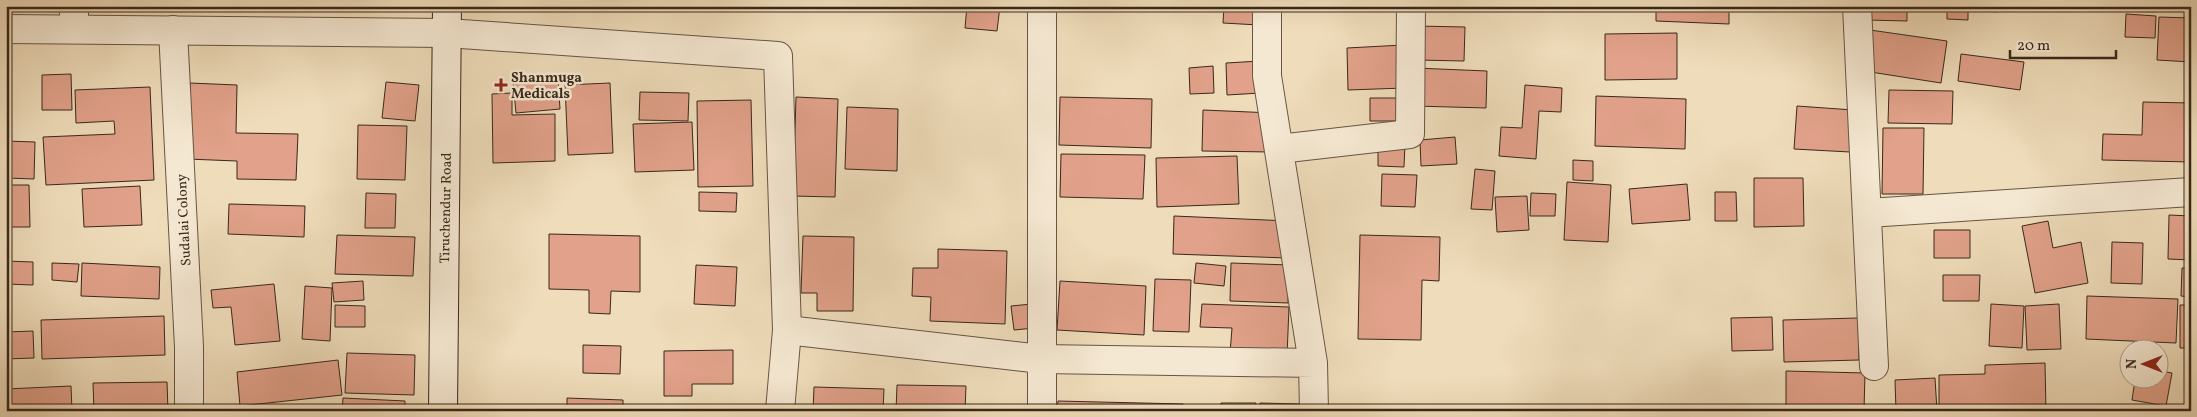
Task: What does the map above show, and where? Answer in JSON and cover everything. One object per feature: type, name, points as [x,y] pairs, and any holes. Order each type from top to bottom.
[{"type":"street","points":[[1042,6],[1042,411]]},
{"type":"street","points":[[1266,6],[1267,76],[1313,363],[1314,411]]},
{"type":"street","points":[[1279,149],[1410,134],[1411,6]]},
{"type":"street","points":[[1857,6],[1874,366]]},
{"type":"street","points":[[6,28],[74,18],[173,30],[447,19],[778,56],[787,330],[780,411]]},
{"type":"street","name":"Tiruchendur Road","points":[[443,411],[447,19]]},
{"type":"street","name":"Sudalai Colony","points":[[173,30],[189,347],[188,411]]},
{"type":"street","points":[[1868,213],[2191,192]]},
{"type":"street","points":[[787,330],[1041,359],[1313,363]]},
{"type":"building","points":[[967,6],[1000,6],[997,31],[965,28]]},
{"type":"building","points":[[1224,6],[1260,6],[1259,25],[1223,23]]},
{"type":"building","points":[[1656,6],[1729,6],[1729,24],[1656,21]]},
{"type":"building","points":[[1867,6],[1907,6],[1907,21],[1867,20]]},
{"type":"building","points":[[1947,6],[1968,6],[1968,20],[1947,19]]},
{"type":"building","points":[[1968,6],[1997,6],[1997,12],[1968,10]]},
{"type":"building","points":[[2121,6],[2155,6],[2155,12],[2121,11]]},
{"type":"building","points":[[2126,14],[2156,16],[2155,38],[2125,37]]},
{"type":"building","points":[[2159,17],[2191,18],[2191,62],[2157,60]]},
{"type":"building","points":[[1417,26],[1465,27],[1464,61],[1416,60]]},
{"type":"building","points":[[1870,30],[1947,41],[1941,83],[1864,71]]},
{"type":"building","points":[[1677,33],[1677,79],[1605,80],[1605,34]]},
{"type":"building","points":[[1403,45],[1404,88],[1348,90],[1347,48]]},
{"type":"building","points":[[1961,54],[2024,62],[2020,90],[1958,81]]},
{"type":"building","points":[[1260,61],[1261,93],[1227,95],[1226,63]]},
{"type":"building","points":[[1213,66],[1214,93],[1190,94],[1189,68]]},
{"type":"building","points":[[1415,68],[1487,71],[1486,108],[1414,106]]},
{"type":"building","points":[[71,74],[72,110],[42,110],[42,75]]},
{"type":"building","points":[[558,78],[560,109],[516,113],[513,82]]},
{"type":"building","points":[[386,82],[419,85],[415,121],[382,118]]},
{"type":"building","points":[[190,83],[237,85],[236,133],[298,134],[296,180],[237,179],[237,161],[187,159]]},
{"type":"building","points":[[610,83],[613,153],[568,155],[565,85]]},
{"type":"building","points":[[1525,85],[1562,88],[1561,112],[1539,111],[1536,159],[1499,156],[1501,127],[1522,128]]},
{"type":"building","points":[[150,87],[154,180],[46,185],[43,137],[115,134],[114,121],[76,123],[75,90]]},
{"type":"building","points":[[1889,90],[1953,91],[1952,124],[1888,123]]},
{"type":"building","points":[[640,92],[689,93],[688,121],[639,120]]},
{"type":"building","points":[[512,93],[512,115],[555,114],[555,161],[493,163],[492,94]]},
{"type":"building","points":[[1596,96],[1686,99],[1685,149],[1595,146]]},
{"type":"building","points":[[796,97],[838,99],[835,197],[793,196]]},
{"type":"building","points":[[1060,97],[1152,99],[1151,148],[1059,145]]},
{"type":"building","points":[[1370,98],[1405,98],[1405,121],[1370,121]]},
{"type":"building","points":[[751,100],[753,186],[698,187],[697,101]]},
{"type":"building","points":[[2143,102],[2191,103],[2191,162],[2102,160],[2103,134],[2142,135]]},
{"type":"building","points":[[1797,106],[1853,110],[1850,152],[1794,149]]},
{"type":"building","points":[[847,107],[898,109],[897,171],[845,169]]},
{"type":"building","points":[[1203,110],[1273,113],[1272,152],[1202,151]]},
{"type":"building","points":[[692,122],[694,170],[635,172],[633,124]]},
{"type":"building","points":[[358,125],[407,126],[405,180],[357,179]]},
{"type":"building","points":[[1883,128],[1924,128],[1923,194],[1882,194]]},
{"type":"building","points":[[1455,137],[1457,164],[1421,166],[1420,140]]},
{"type":"building","points":[[6,141],[35,142],[34,179],[6,178]]},
{"type":"building","points":[[1378,143],[1405,144],[1404,167],[1378,166]]},
{"type":"building","points":[[1061,154],[1145,155],[1143,199],[1060,197]]},
{"type":"building","points":[[1237,156],[1239,204],[1157,207],[1156,158]]},
{"type":"building","points":[[1573,160],[1593,161],[1593,181],[1573,180]]},
{"type":"building","points":[[1475,169],[1495,171],[1492,210],[1471,209]]},
{"type":"building","points":[[1382,174],[1417,175],[1415,207],[1381,206]]},
{"type":"building","points":[[1754,178],[1803,178],[1804,226],[1754,227]]},
{"type":"building","points":[[1567,182],[1611,185],[1608,242],[1564,240]]},
{"type":"building","points":[[1687,184],[1690,220],[1632,224],[1629,189]]},
{"type":"building","points":[[6,185],[29,185],[30,227],[6,227]]},
{"type":"building","points":[[140,186],[142,225],[84,227],[82,189]]},
{"type":"building","points":[[699,192],[737,193],[736,212],[699,211]]},
{"type":"building","points":[[1715,192],[1736,192],[1737,221],[1715,221]]},
{"type":"building","points":[[366,193],[396,194],[395,228],[365,228]]},
{"type":"building","points":[[1531,193],[1556,194],[1555,216],[1530,216]]},
{"type":"building","points":[[1527,196],[1529,230],[1497,232],[1495,197]]},
{"type":"building","points":[[229,204],[305,206],[304,237],[228,234]]},
{"type":"building","points":[[2169,215],[2191,216],[2191,260],[2168,259]]},
{"type":"building","points":[[1174,216],[1289,221],[1287,258],[1173,254]]},
{"type":"building","points":[[2048,221],[2053,248],[2081,242],[2088,283],[2035,293],[2022,226]]},
{"type":"building","points":[[1934,230],[1970,230],[1970,258],[1934,258]]},
{"type":"building","points":[[549,234],[640,236],[640,292],[611,291],[610,314],[589,313],[589,290],[549,289]]},
{"type":"building","points":[[337,235],[415,237],[413,276],[335,274]]},
{"type":"building","points":[[1360,235],[1440,237],[1439,281],[1422,280],[1421,340],[1358,339]]},
{"type":"building","points":[[803,236],[854,237],[853,311],[817,311],[817,293],[801,293]]},
{"type":"building","points":[[2112,242],[2143,243],[2142,284],[2111,283]]},
{"type":"building","points":[[938,249],[1007,251],[1005,324],[930,321],[931,297],[912,296],[913,268],[938,268]]},
{"type":"building","points":[[6,261],[33,262],[33,285],[6,284]]},
{"type":"building","points":[[52,263],[79,264],[77,282],[52,280]]},
{"type":"building","points":[[82,263],[160,267],[159,299],[81,296]]},
{"type":"building","points":[[1196,263],[1226,266],[1224,286],[1194,283]]},
{"type":"building","points":[[1231,263],[1289,265],[1288,303],[1230,301]]},
{"type":"building","points":[[696,265],[737,267],[735,306],[694,304]]},
{"type":"building","points":[[2182,268],[2191,268],[2191,297],[2181,296]]},
{"type":"building","points":[[1943,275],[1980,275],[1979,301],[1943,301]]},
{"type":"building","points":[[1155,279],[1191,280],[1189,332],[1153,331]]},
{"type":"building","points":[[363,281],[364,300],[334,302],[332,283]]},
{"type":"building","points":[[1060,281],[1146,286],[1144,335],[1057,330]]},
{"type":"building","points":[[274,284],[280,341],[235,345],[231,307],[213,308],[211,290]]},
{"type":"building","points":[[305,286],[332,288],[330,341],[302,339]]},
{"type":"building","points":[[2087,296],[2178,299],[2176,343],[2170,343],[2170,340],[2086,339]]},
{"type":"building","points":[[1032,304],[1035,328],[1014,330],[1011,306]]},
{"type":"building","points":[[1202,304],[1289,307],[1287,356],[1230,353],[1232,328],[1200,327]]},
{"type":"building","points":[[1991,304],[2024,306],[2022,348],[1989,346]]},
{"type":"building","points":[[2059,304],[2061,349],[2027,350],[2025,306]]},
{"type":"building","points":[[335,305],[365,306],[365,327],[335,327]]},
{"type":"building","points":[[2180,305],[2191,305],[2191,348],[2180,348]]},
{"type":"building","points":[[164,316],[165,355],[42,359],[41,320]]},
{"type":"building","points":[[1772,317],[1773,350],[1732,351],[1731,318]]},
{"type":"building","points":[[1858,318],[1859,360],[1784,362],[1783,320]]},
{"type":"building","points":[[33,331],[34,358],[6,359],[6,332]]},
{"type":"building","points":[[583,345],[621,346],[620,374],[583,373]]},
{"type":"building","points":[[733,350],[733,384],[692,384],[692,396],[664,396],[664,351]]},
{"type":"building","points":[[347,353],[415,355],[414,395],[345,393]]},
{"type":"building","points":[[338,360],[342,395],[240,406],[237,372]]},
{"type":"building","points":[[2045,363],[2046,411],[1939,411],[1939,375],[1985,374],[1985,365]]},
{"type":"building","points":[[1786,371],[1865,373],[1864,410],[1786,411]]},
{"type":"building","points":[[1935,378],[1937,411],[1896,411],[1895,380]]},
{"type":"building","points":[[167,382],[168,411],[94,411],[93,383]]},
{"type":"building","points":[[897,385],[966,386],[965,411],[896,411]]},
{"type":"building","points":[[71,386],[72,411],[6,411],[6,389]]},
{"type":"building","points":[[814,387],[884,389],[883,411],[813,411]]},
{"type":"building","points":[[2134,390],[2169,390],[2166,406],[2132,400]]},
{"type":"building","points":[[343,398],[405,401],[405,411],[342,411]]},
{"type":"building","points":[[567,398],[623,400],[623,411],[567,411]]},
{"type":"building","points":[[1058,401],[1183,404],[1183,411],[1057,411]]},
{"type":"building","points":[[1221,403],[1256,403],[1255,411],[1221,411]]},
{"type":"building","points":[[1260,403],[1300,404],[1300,411],[1259,411]]},
{"type":"place","name":"Shanmuga Medicals","points":[[501,85]]}]
